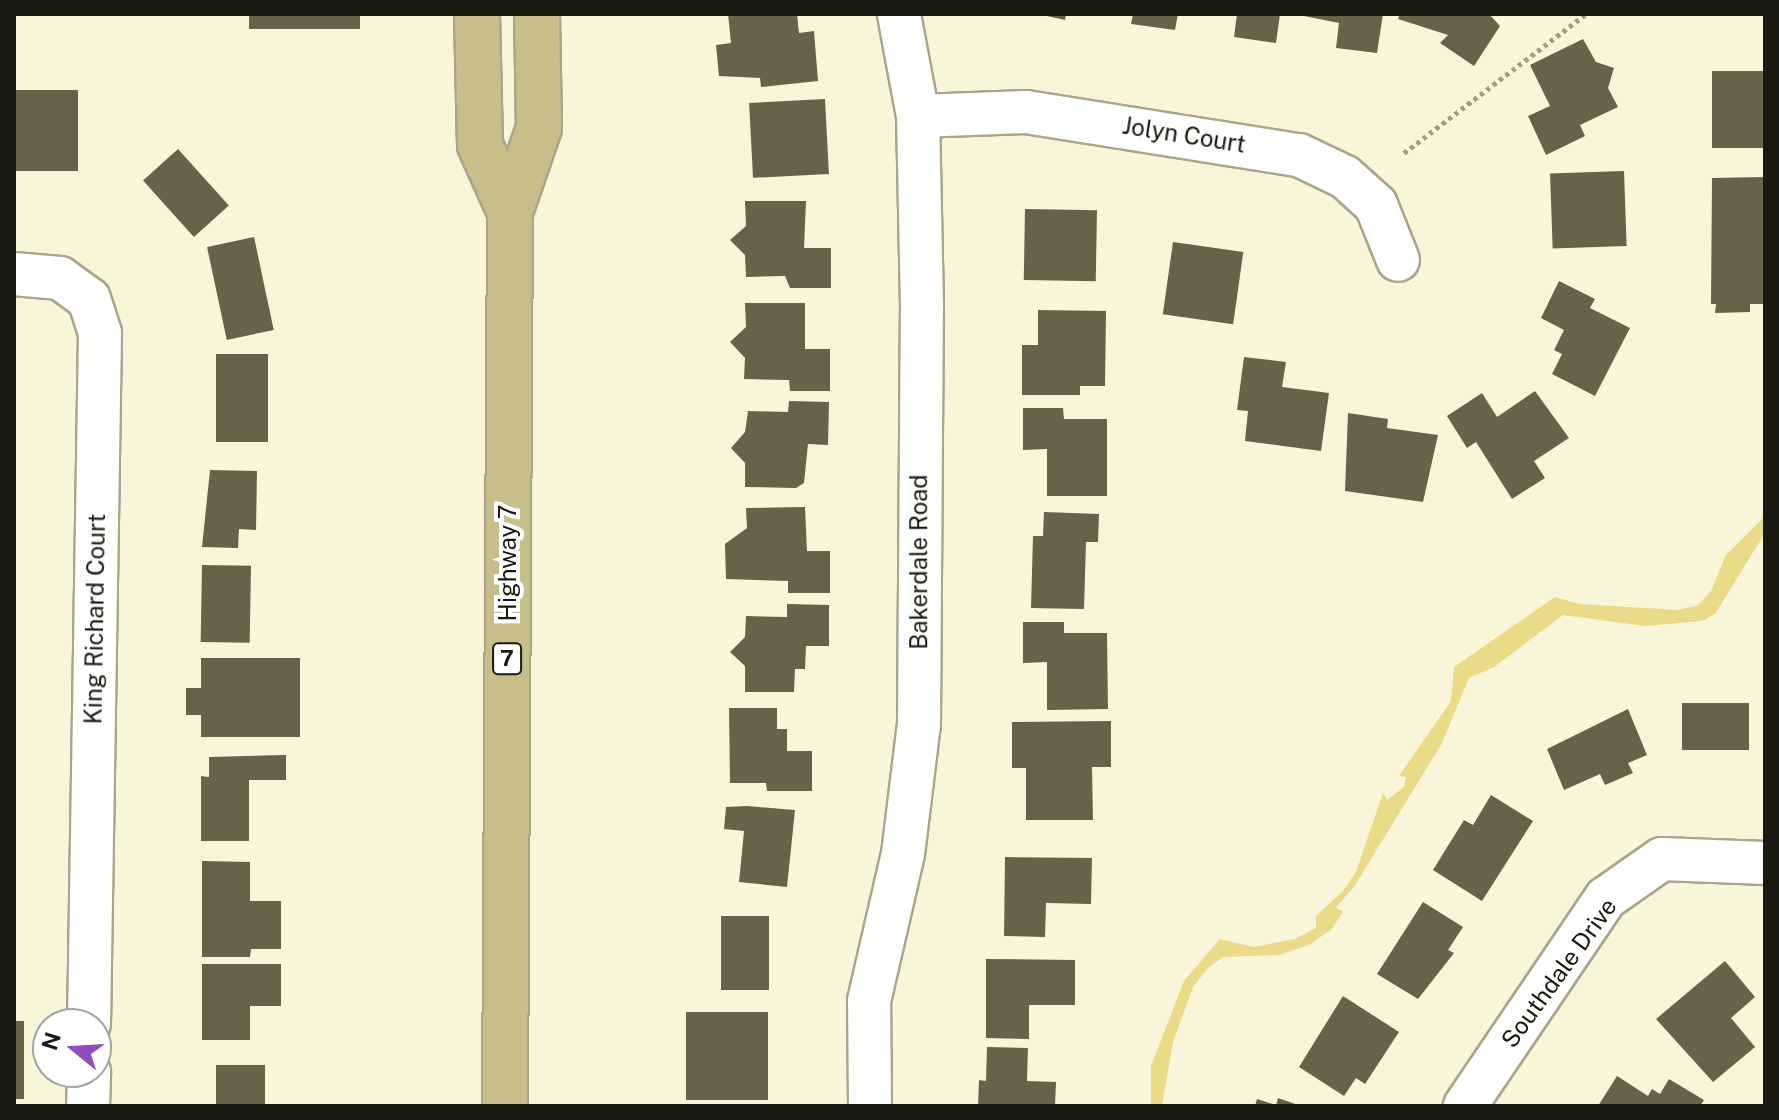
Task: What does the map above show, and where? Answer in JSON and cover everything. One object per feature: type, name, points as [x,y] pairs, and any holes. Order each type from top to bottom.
[{"type":"main road","name":"Highway 7","points":[[477,14],[480,145],[510,212]]},
{"type":"main road","name":"Highway 7","points":[[505,1106],[510,212],[539,128],[537,14]]},
{"type":"street","name":"Bakerdale Road","points":[[870,1106],[869,1001],[903,854],[919,724],[922,306],[918,116],[899,14]]},
{"type":"street","name":"Jolyn Court","points":[[918,116],[1026,112],[1299,155],[1345,177],[1376,205],[1398,260]]},
{"type":"street","name":"King Richard Court","points":[[14,274],[60,278],[89,299],[100,333],[89,1008]]},
{"type":"street","name":"Southdale Drive","points":[[1465,1106],[1606,898],[1662,859],[1765,863]]},
{"type":"path","points":[[1404,153],[1586,14]]},
{"type":"shaded area","points":[[1765,516],[1765,533],[1715,614],[1702,621],[1645,626],[1563,615],[1494,667],[1469,678],[1442,743],[1354,887],[1336,907],[1343,912],[1332,929],[1309,945],[1279,955],[1223,957],[1208,968],[1193,987],[1173,1042],[1162,1106],[1151,1106],[1151,1066],[1184,981],[1220,939],[1253,947],[1295,939],[1316,928],[1316,916],[1343,891],[1356,872],[1383,793],[1387,800],[1404,787],[1406,777],[1399,776],[1451,701],[1454,667],[1555,597],[1580,604],[1679,610],[1698,605],[1711,591],[1726,555]]},
{"type":"building","points":[[249,14],[360,14],[360,29],[249,29]]},
{"type":"building","points":[[728,14],[797,14],[799,33],[814,31],[818,81],[761,87],[760,78],[719,76],[716,45],[731,43]]},
{"type":"building","points":[[1038,14],[1066,14],[1065,20]]},
{"type":"building","points":[[1133,14],[1178,14],[1175,30],[1131,24]]},
{"type":"building","points":[[1237,14],[1280,14],[1276,43],[1234,37]]},
{"type":"building","points":[[1294,14],[1383,14],[1377,53],[1336,48],[1339,23]]},
{"type":"building","points":[[1400,14],[1489,14],[1500,26],[1474,66],[1440,43],[1448,35],[1398,19]]},
{"type":"building","points":[[1583,39],[1596,62],[1614,68],[1608,88],[1618,107],[1580,125],[1585,136],[1546,155],[1528,116],[1550,106],[1530,65]]},
{"type":"building","points":[[1712,71],[1765,71],[1765,148],[1712,148]]},
{"type":"building","points":[[14,90],[78,90],[78,171],[14,171]]},
{"type":"building","points":[[825,99],[829,174],[753,178],[749,103]]},
{"type":"building","points":[[178,149],[229,205],[194,237],[143,180]]},
{"type":"building","points":[[1624,171],[1627,246],[1553,249],[1550,174]]},
{"type":"building","points":[[1765,177],[1763,304],[1750,304],[1750,312],[1715,313],[1716,304],[1711,304],[1712,178]]},
{"type":"building","points":[[745,201],[806,201],[804,248],[831,248],[831,288],[790,288],[785,276],[746,277],[745,255],[730,240],[746,226]]},
{"type":"building","points":[[1025,209],[1097,210],[1096,281],[1024,280]]},
{"type":"building","points":[[254,237],[274,330],[227,340],[207,247]]},
{"type":"building","points":[[1173,242],[1243,252],[1233,324],[1163,314]]},
{"type":"building","points":[[1559,281],[1595,299],[1590,308],[1630,328],[1595,396],[1552,374],[1562,354],[1554,350],[1564,330],[1541,318]]},
{"type":"building","points":[[745,303],[805,303],[805,349],[830,349],[830,391],[790,391],[789,380],[744,379],[745,358],[730,342],[746,327]]},
{"type":"building","points":[[1038,310],[1106,311],[1105,386],[1080,386],[1080,395],[1022,395],[1022,345],[1038,345]]},
{"type":"building","points":[[216,354],[268,354],[268,442],[216,442]]},
{"type":"building","points":[[1244,357],[1286,362],[1282,387],[1329,393],[1321,451],[1245,441],[1248,411],[1237,410]]},
{"type":"building","points":[[1535,391],[1569,438],[1534,461],[1545,478],[1512,499],[1476,442],[1467,448],[1447,416],[1482,393],[1497,417]]},
{"type":"building","points":[[789,401],[829,402],[828,445],[808,444],[804,483],[796,488],[745,487],[745,463],[731,448],[745,432],[748,411],[788,412]]},
{"type":"building","points":[[1023,408],[1063,408],[1064,419],[1107,419],[1107,496],[1047,496],[1047,449],[1023,450]]},
{"type":"building","points":[[1348,413],[1388,419],[1387,428],[1438,435],[1423,502],[1345,491]]},
{"type":"building","points":[[210,470],[257,471],[256,530],[239,529],[238,548],[202,547]]},
{"type":"building","points":[[805,507],[807,551],[830,551],[830,593],[788,593],[788,581],[726,579],[725,544],[747,528],[746,508]]},
{"type":"building","points":[[1044,512],[1099,514],[1098,542],[1086,542],[1084,609],[1031,608],[1033,536],[1043,536]]},
{"type":"building","points":[[202,565],[251,566],[250,643],[201,642]]},
{"type":"building","points":[[787,604],[829,605],[829,646],[806,646],[805,669],[795,669],[794,692],[745,692],[745,666],[730,652],[745,637],[746,616],[787,617]]},
{"type":"building","points":[[1023,622],[1064,622],[1064,633],[1107,633],[1108,709],[1047,710],[1047,662],[1023,663]]},
{"type":"building","points":[[201,658],[300,658],[300,737],[201,737],[201,715],[186,715],[186,688],[201,688]]},
{"type":"building","points":[[1682,703],[1749,703],[1749,750],[1682,750]]},
{"type":"building","points":[[729,708],[777,708],[777,729],[787,729],[787,751],[812,751],[812,791],[767,791],[766,783],[730,783]]},
{"type":"building","points":[[1628,709],[1647,755],[1628,763],[1633,773],[1605,785],[1600,774],[1564,790],[1547,749]]},
{"type":"building","points":[[1111,721],[1111,767],[1092,767],[1093,820],[1026,820],[1026,768],[1012,768],[1012,722]]},
{"type":"building","points":[[286,755],[286,780],[249,780],[249,841],[201,841],[201,776],[209,777],[209,757]]},
{"type":"building","points":[[1491,795],[1533,821],[1482,901],[1433,870],[1464,820],[1473,825]]},
{"type":"building","points":[[726,807],[795,810],[787,887],[739,882],[744,831],[724,829]]},
{"type":"building","points":[[1005,857],[1092,858],[1091,904],[1046,903],[1045,937],[1004,936]]},
{"type":"building","points":[[202,861],[250,862],[250,901],[281,901],[281,949],[251,949],[250,957],[202,957]]},
{"type":"building","points":[[1423,902],[1463,927],[1448,950],[1454,953],[1418,999],[1377,974]]},
{"type":"building","points":[[721,916],[769,916],[769,990],[721,990]]},
{"type":"building","points":[[986,959],[1075,960],[1075,1005],[1029,1005],[1029,1039],[986,1038]]},
{"type":"building","points":[[1725,961],[1755,997],[1731,1018],[1755,1047],[1713,1082],[1656,1019]]},
{"type":"building","points":[[202,964],[281,964],[281,1006],[250,1006],[250,1040],[202,1040]]},
{"type":"building","points":[[1343,996],[1399,1032],[1365,1084],[1356,1078],[1344,1096],[1299,1067]]},
{"type":"building","points":[[686,1012],[768,1012],[768,1100],[686,1100]]},
{"type":"building","points":[[14,1021],[24,1021],[24,1099],[14,1099]]},
{"type":"building","points":[[987,1047],[1028,1048],[1027,1081],[1056,1082],[1055,1106],[978,1106],[979,1080],[986,1081]]},
{"type":"building","points":[[216,1065],[265,1065],[265,1106],[216,1106]]},
{"type":"building","points":[[1617,1076],[1648,1096],[1652,1089],[1660,1094],[1669,1079],[1704,1100],[1700,1106],[1598,1106]]},
{"type":"building","points":[[1278,1098],[1301,1106],[1255,1106],[1257,1099],[1276,1105]]}]
